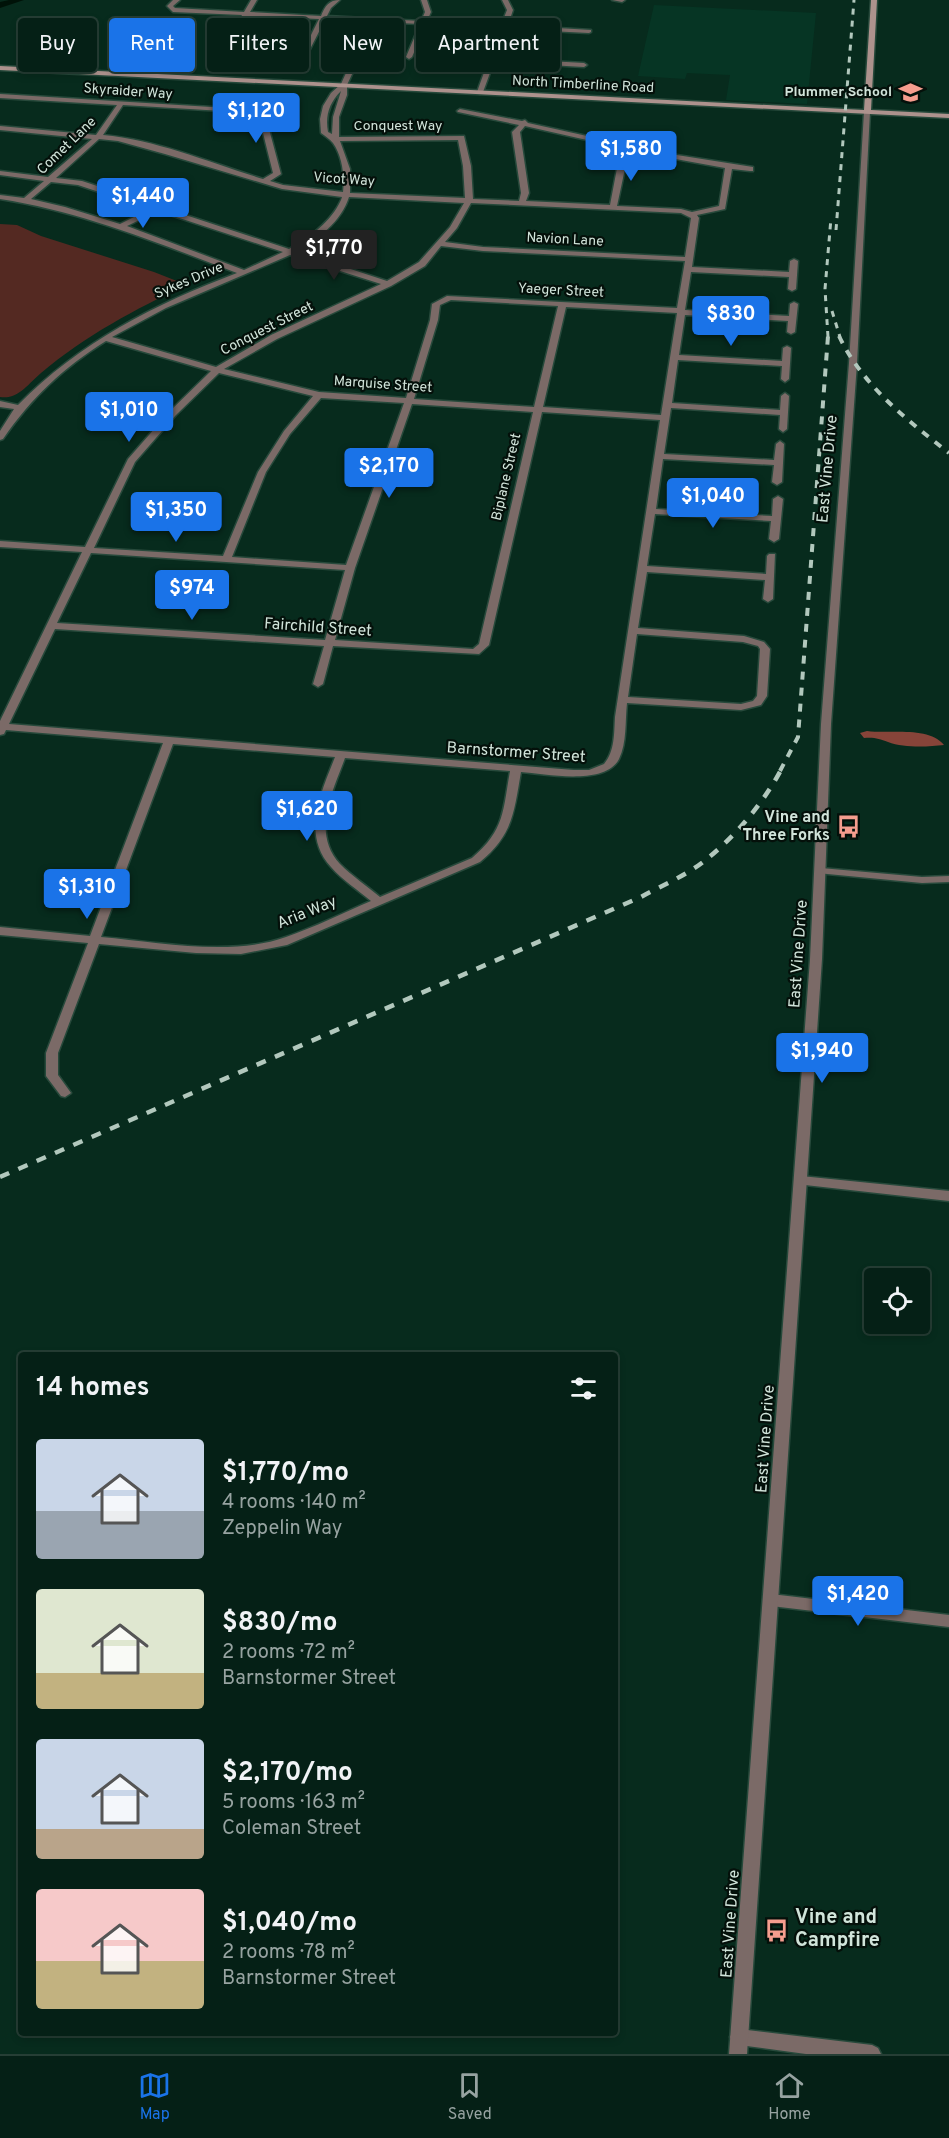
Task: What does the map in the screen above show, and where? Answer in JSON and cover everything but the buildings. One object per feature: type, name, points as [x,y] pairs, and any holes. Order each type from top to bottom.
[{"type":"main road","name":"East Vine Drive","points":[[867,112],[874,0]]},
{"type":"main road","name":"North Timberline Road","points":[[0,68],[949,116]]},
{"type":"street","points":[[177,0],[170,6],[173,10],[322,18],[336,1]]},
{"type":"street","points":[[244,18],[254,0]]},
{"type":"street","points":[[424,0],[428,12],[425,18]]},
{"type":"street","points":[[505,0],[510,10],[507,18]]},
{"type":"street","points":[[615,0],[622,0]]},
{"type":"street","points":[[309,45],[321,20]]},
{"type":"street","points":[[560,30],[589,31]]},
{"type":"street","points":[[410,57],[416,41]]},
{"type":"street","points":[[560,64],[584,65]]},
{"type":"street","points":[[347,195],[349,176],[335,139],[336,117],[350,72]]},
{"type":"street","points":[[480,92],[488,72]]},
{"type":"street","points":[[335,139],[325,134],[324,115],[330,96],[344,85]]},
{"type":"street","name":"Skyraider Way","points":[[0,96],[120,105],[290,113]]},
{"type":"street","name":"Comet Lane","points":[[26,200],[98,137],[120,105]]},
{"type":"street","points":[[460,111],[729,168],[750,169]]},
{"type":"street","points":[[261,112],[277,174],[264,181]]},
{"type":"street","name":"East Vine Drive","points":[[739,2046],[801,1181],[821,871],[826,724],[853,363],[867,112]]},
{"type":"street","points":[[522,203],[525,193],[516,132],[525,123]]},
{"type":"street","name":"Vicot Way","points":[[0,128],[98,137],[168,152],[282,187],[347,195],[613,207],[681,211],[692,214]]},
{"type":"street","name":"Conquest Way","points":[[335,139],[461,138],[467,166],[469,200]]},
{"type":"street","points":[[613,207],[621,164],[636,149]]},
{"type":"street","points":[[692,214],[722,207],[729,168]]},
{"type":"street","points":[[0,173],[79,183],[388,284]]},
{"type":"street","name":"Sykes Drive","points":[[0,437],[20,408],[61,370],[106,338],[184,296],[244,273],[289,252],[335,218],[347,195]]},
{"type":"street","points":[[0,197],[26,200],[64,209],[244,273]]},
{"type":"street","name":"Conquest Street","points":[[1,729],[131,461],[173,413],[217,370],[274,337],[388,284],[422,264],[441,244],[463,213],[469,200]]},
{"type":"street","points":[[119,227],[156,209]]},
{"type":"street","name":"Barnstormer Street","points":[[1,729],[591,774],[604,771],[616,757],[695,218],[692,214]]},
{"type":"street","name":"Navion Lane","points":[[441,244],[793,275]]},
{"type":"street","points":[[792,289],[794,261]]},
{"type":"street","name":"Yaeger Street","points":[[409,401],[434,320],[436,304],[450,297],[792,319]]},
{"type":"street","points":[[791,332],[794,304]]},
{"type":"street","name":"Biplane Street","points":[[475,652],[483,645],[562,305]]},
{"type":"street","name":"Marquise Street","points":[[106,338],[217,370],[319,395],[665,418]]},
{"type":"street","points":[[785,379],[787,348]]},
{"type":"street","points":[[674,357],[786,364]]},
{"type":"street","points":[[226,560],[262,472],[287,433],[319,395]]},
{"type":"street","points":[[783,429],[785,396]]},
{"type":"street","points":[[318,684],[350,568],[409,401]]},
{"type":"street","points":[[0,404],[20,408]]},
{"type":"street","points":[[667,405],[784,413]]},
{"type":"street","points":[[777,482],[780,444]]},
{"type":"street","points":[[659,456],[778,463]]},
{"type":"street","points":[[774,539],[778,498]]},
{"type":"street","points":[[651,511],[776,519]]},
{"type":"street","points":[[0,544],[350,568]]},
{"type":"street","points":[[768,599],[772,556]]},
{"type":"street","points":[[642,569],[770,577]]},
{"type":"street","name":"Fairchild Street","points":[[52,626],[329,645],[475,652]]},
{"type":"street","points":[[623,700],[741,706],[757,703],[762,696],[765,649],[761,644],[744,639],[633,631]]},
{"type":"street","points":[[65,1094],[52,1076],[52,1053],[169,741]]},
{"type":"street","points":[[341,755],[319,816],[321,838],[333,863],[378,901]]},
{"type":"street","name":"Aria Way","points":[[0,931],[196,949],[241,950],[287,941],[476,860],[495,844],[504,831],[516,768]]},
{"type":"street","points":[[821,871],[922,880],[949,879]]},
{"type":"street","points":[[801,1181],[949,1196]]},
{"type":"street","points":[[771,1600],[949,1621]]},
{"type":"street","points":[[739,2046],[872,2054]]},
{"type":"shaded area","points":[[654,5],[816,13],[807,104],[726,100],[730,75],[687,73],[685,79],[638,76]]},
{"type":"shaded area","points":[[0,224],[17,225],[41,236],[154,272],[187,285],[93,335],[41,373],[17,394],[0,397]]},
{"type":"shaded area","points":[[867,731],[919,733],[929,735],[944,745],[923,747],[894,744],[877,738],[864,738],[860,733]]},
{"type":"waterway","points":[[0,5],[20,0]]},
{"type":"railway","points":[[836,230],[854,0]]},
{"type":"railway","points":[[828,336],[825,289],[831,218]]},
{"type":"railway","points":[[832,311],[840,337]]},
{"type":"railway","points":[[780,771],[798,737],[828,336]]},
{"type":"railway","points":[[839,336],[860,371],[873,386],[902,414],[949,453]]},
{"type":"railway","points":[[0,1177],[673,881],[703,862],[736,832],[765,796],[781,770]]},
{"type":"place","name":"Plummer School","points":[[910,92]]},
{"type":"place","name":"Vine and Three Forks","points":[[848,827]]},
{"type":"place","name":"Vine and Campfire","points":[[777,1930]]}]
